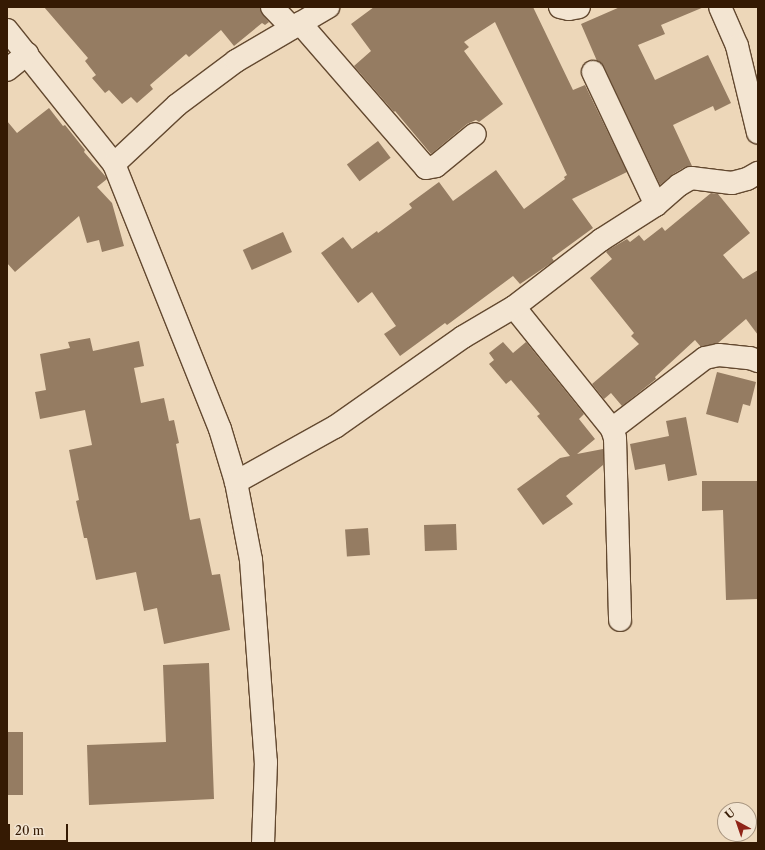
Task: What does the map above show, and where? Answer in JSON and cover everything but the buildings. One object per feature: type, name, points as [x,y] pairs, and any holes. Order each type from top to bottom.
[{"type":"street","points":[[272,7],[296,26],[426,168],[436,166],[475,134]]},
{"type":"street","points":[[114,164],[177,105],[236,61],[328,7]]},
{"type":"street","points":[[560,7],[569,9],[579,7]]},
{"type":"street","points":[[720,7],[737,46],[758,133]]},
{"type":"street","points":[[7,30],[114,164],[220,429],[236,482],[251,560],[266,762],[263,843]]},
{"type":"street","points":[[7,70],[27,54]]},
{"type":"street","points":[[592,72],[656,204]]},
{"type":"street","points":[[236,482],[335,427],[463,338],[514,307],[601,240],[656,204],[679,185],[691,178],[732,183],[758,174]]},
{"type":"street","points":[[514,307],[612,430],[616,446],[620,620]]},
{"type":"street","points":[[612,430],[705,358],[720,355],[750,358],[758,361]]}]
